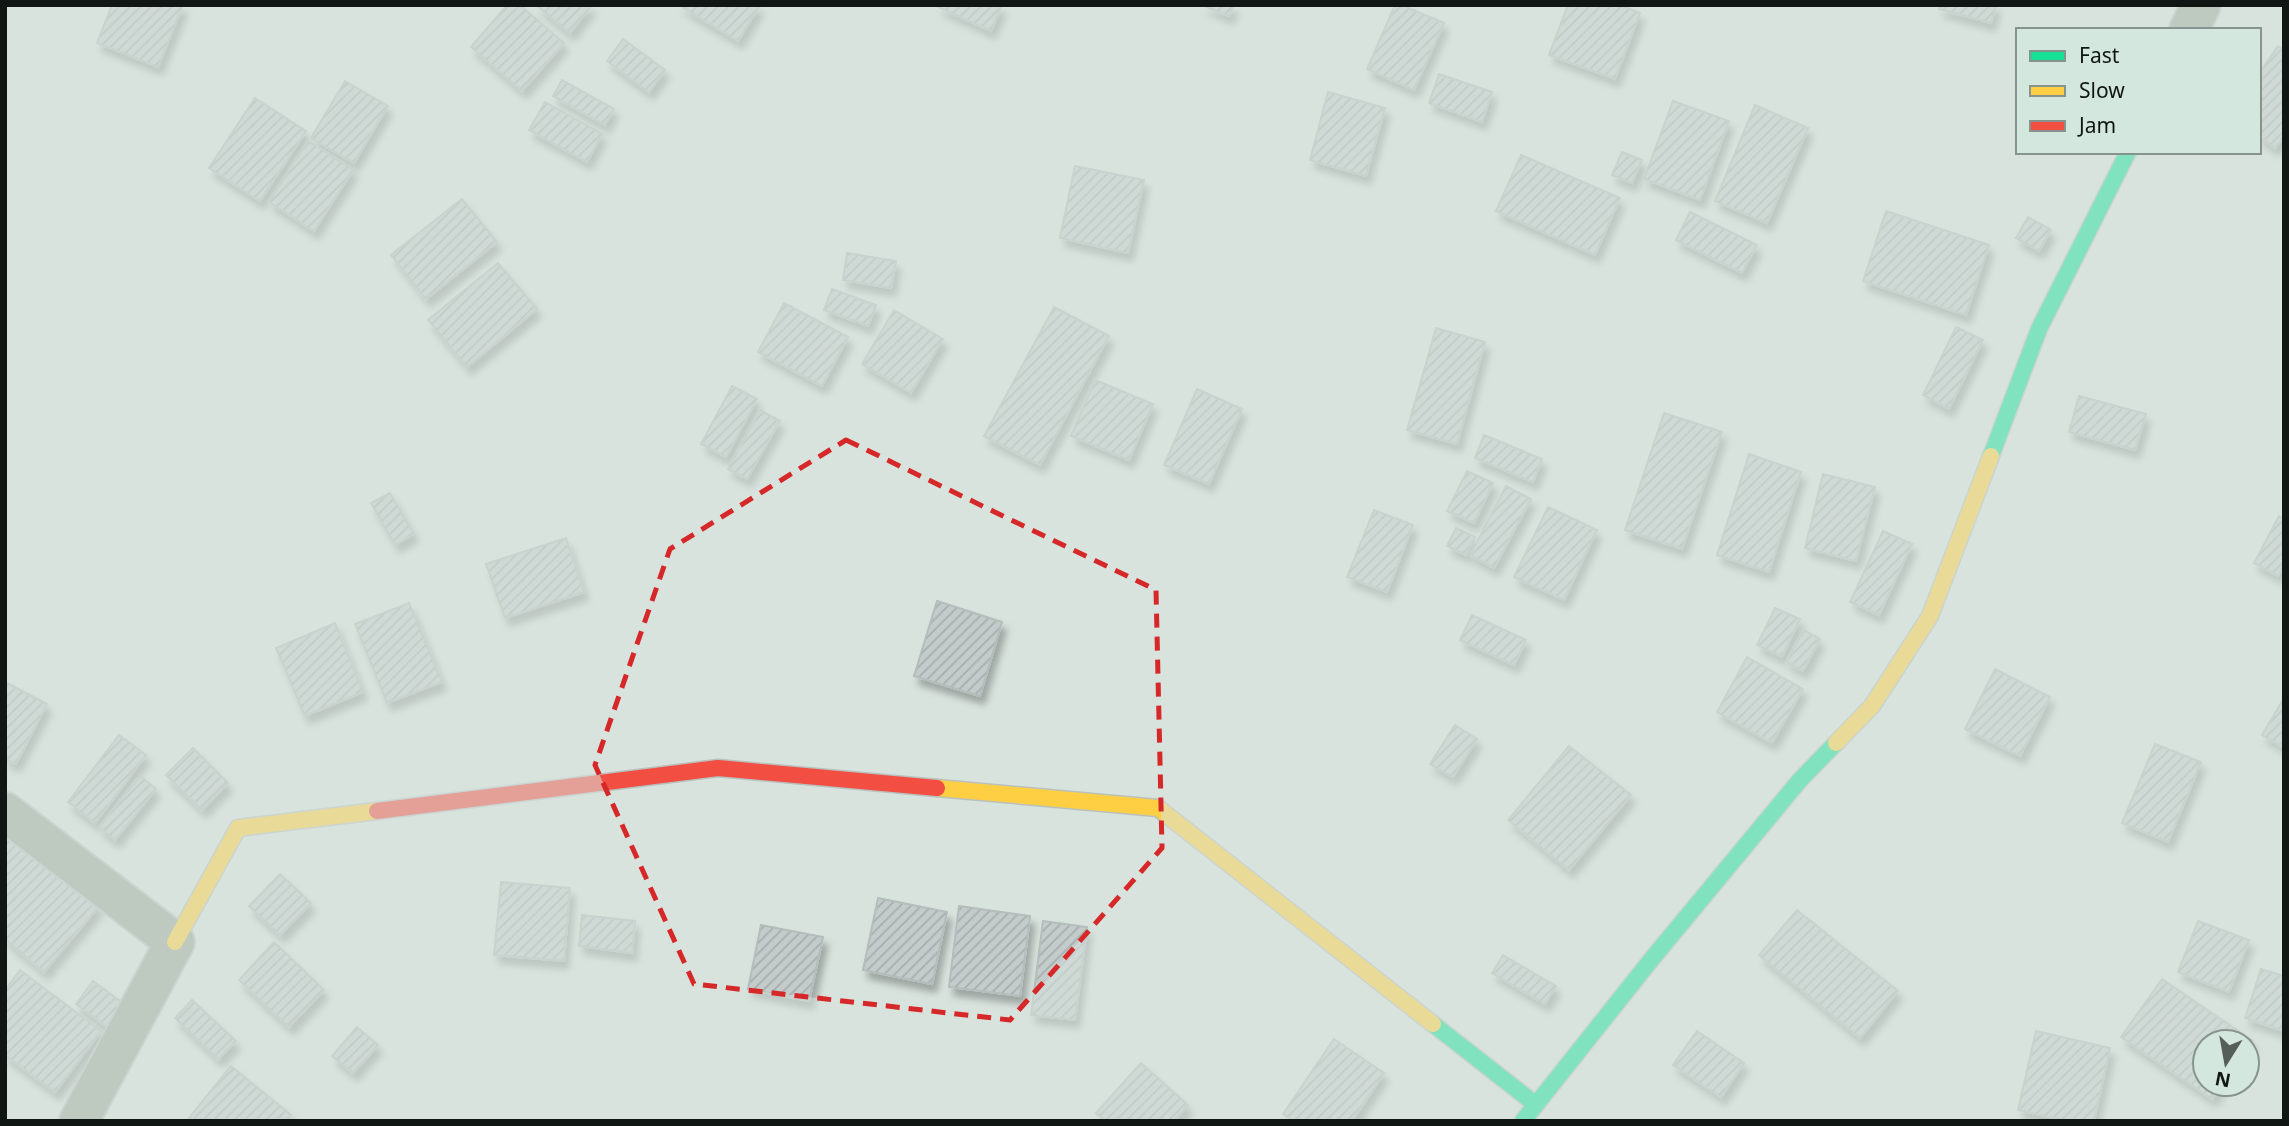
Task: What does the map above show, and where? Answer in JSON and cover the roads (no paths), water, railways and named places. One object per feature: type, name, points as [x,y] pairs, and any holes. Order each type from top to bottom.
[{"type":"street","points":[[2190,28],[2201,5]]},
{"type":"street","points":[[1523,1121],[1800,780],[1872,706],[1930,616],[2039,329],[2127,154]]},
{"type":"street","points":[[79,1121],[238,828],[718,768],[1158,808],[1535,1104]]},
{"type":"street","points":[[5,812],[175,942]]}]
